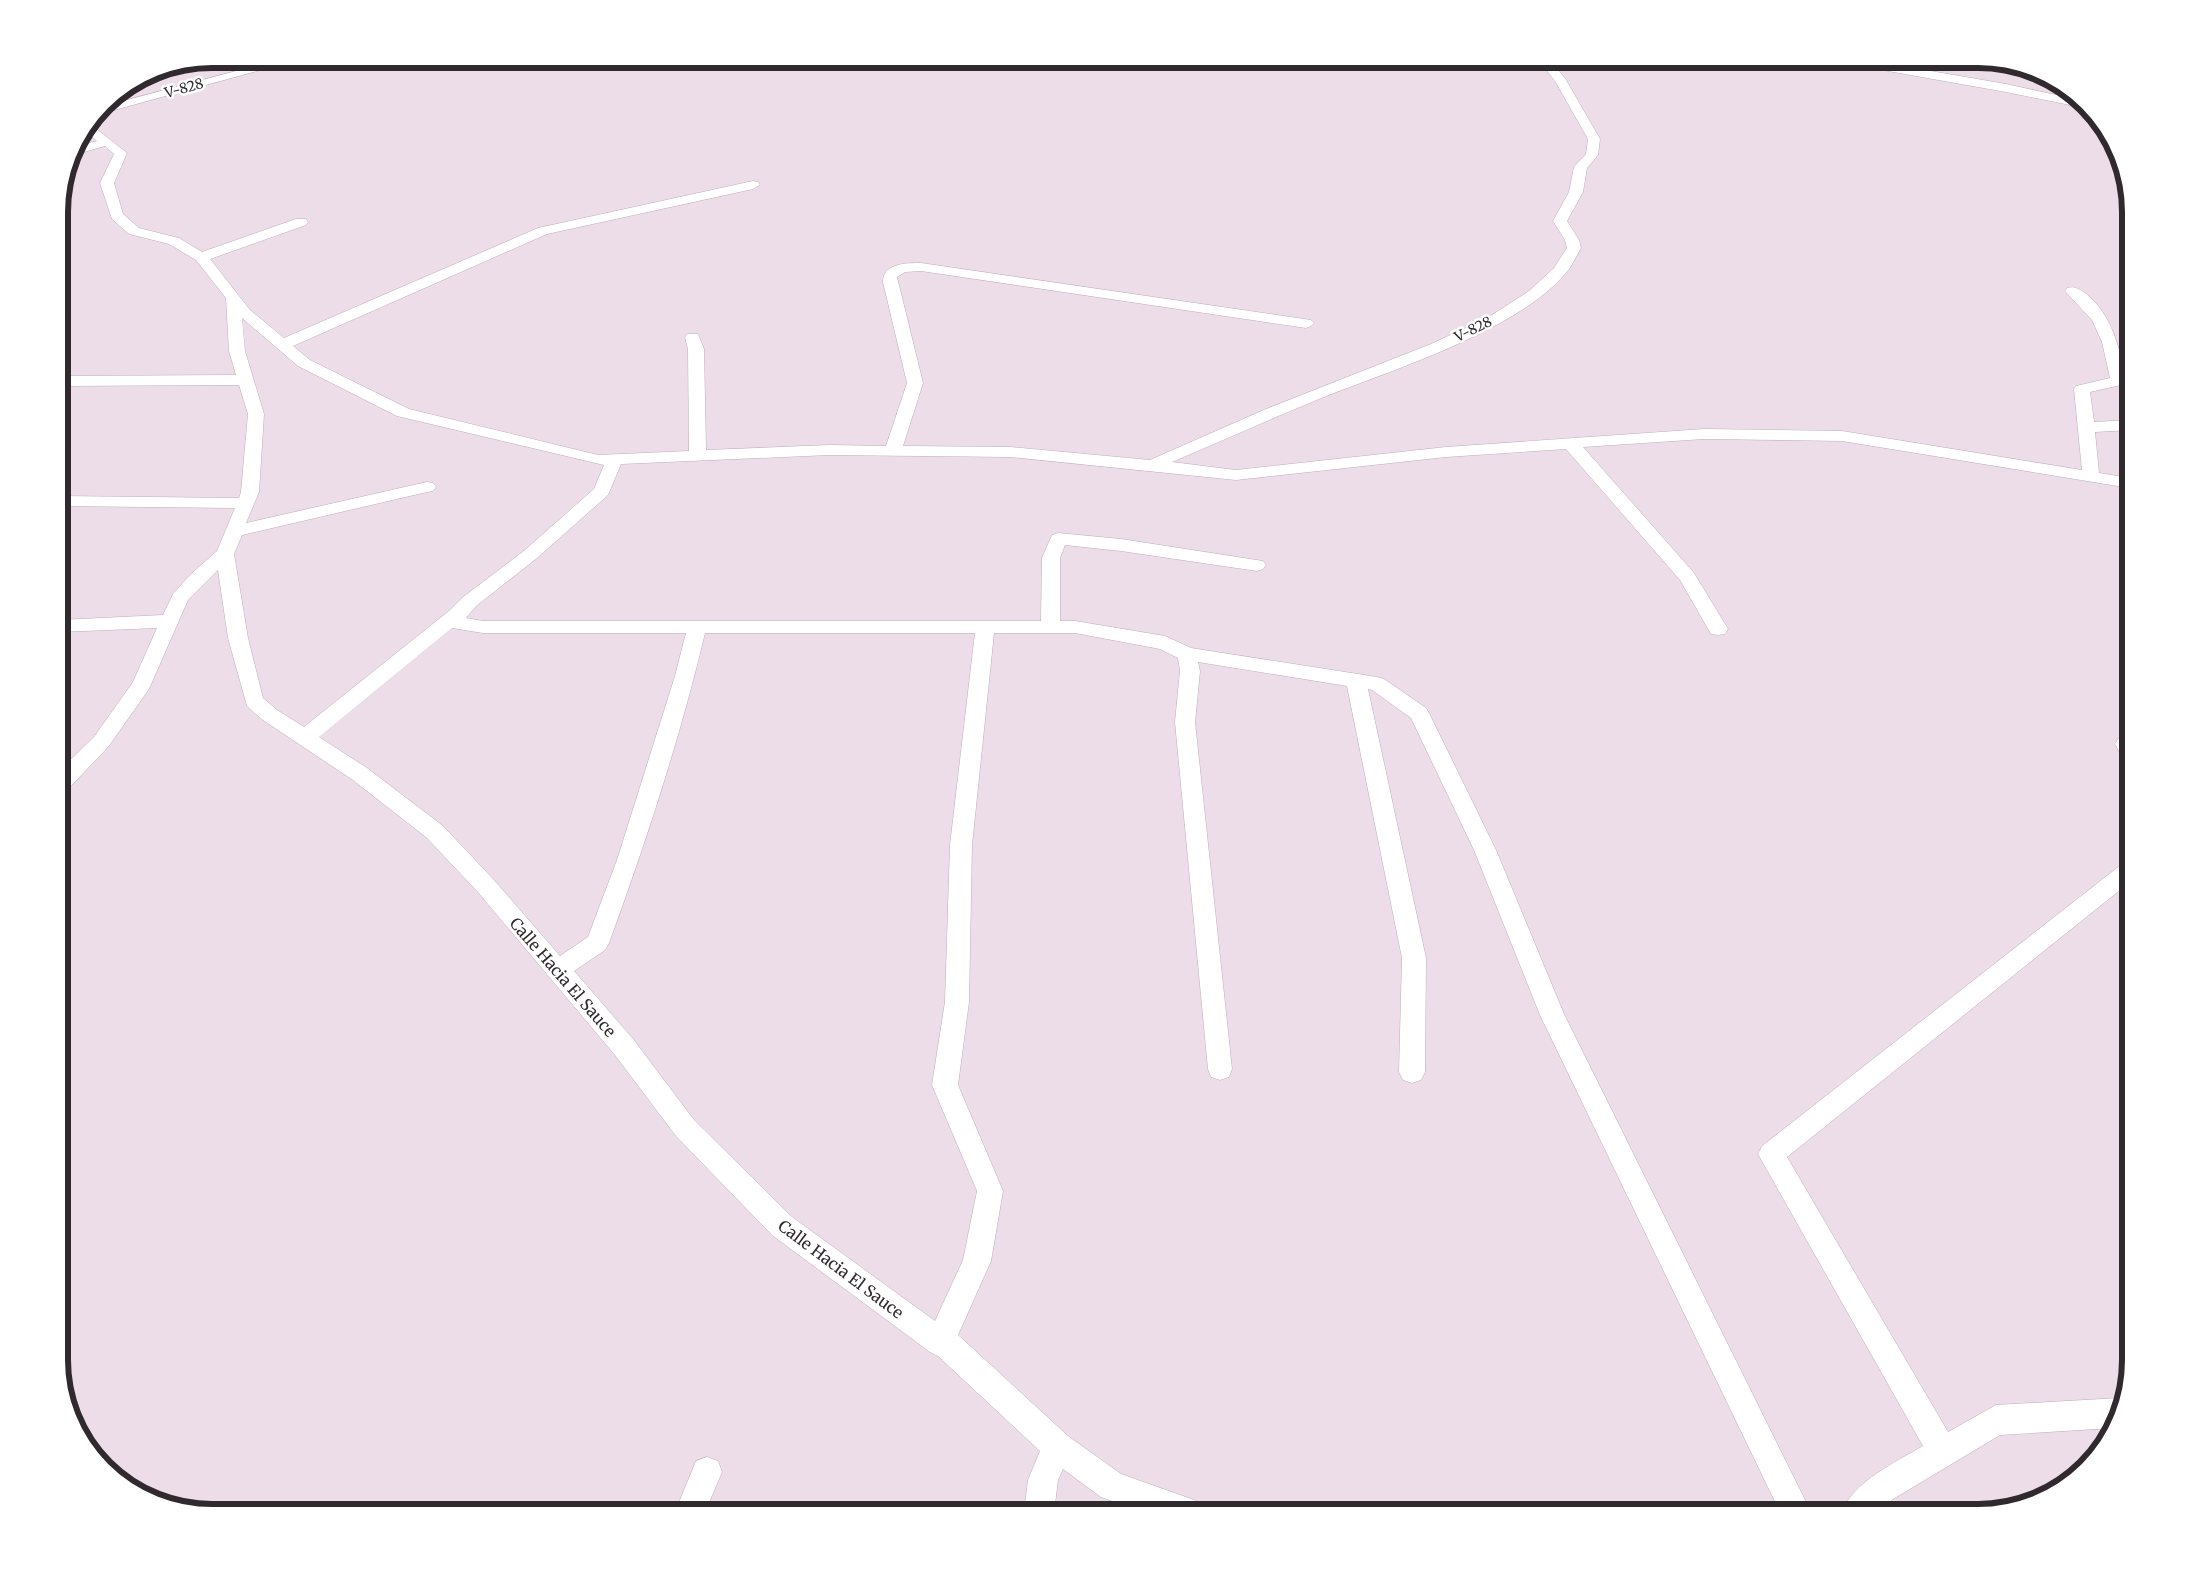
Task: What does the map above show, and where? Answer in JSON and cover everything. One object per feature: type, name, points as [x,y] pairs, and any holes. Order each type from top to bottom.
[{"type":"street","name":"V-828","points":[[110,109],[258,68]]},
{"type":"street","name":"V-828","points":[[1152,465],[1272,412],[1436,347],[1494,320],[1534,294],[1560,271],[1574,248],[1572,240],[1560,222],[1576,192],[1581,167],[1592,155],[1594,138],[1551,68]]},
{"type":"street","points":[[1894,68],[2006,88],[2071,102]]},
{"type":"street","points":[[92,131],[120,153],[107,183],[117,216],[134,231],[174,241],[201,257],[245,313],[304,363],[404,413],[598,460],[829,450],[1010,452],[1236,475],[1446,452],[1704,434],[1842,436],[2122,481]]},
{"type":"street","points":[[82,149],[106,142]]},
{"type":"street","points":[[282,345],[543,231],[753,185]]},
{"type":"street","points":[[201,257],[301,222]]},
{"type":"street","points":[[893,451],[915,383],[890,282],[890,275],[902,268],[922,267],[1306,323]]},
{"type":"street","points":[[2072,291],[2087,300],[2106,329],[2119,381],[2082,388],[2091,477]]},
{"type":"street","points":[[68,775],[101,742],[142,684],[180,598],[198,578],[225,554],[250,492],[256,414],[237,351],[233,298]]},
{"type":"street","points":[[693,337],[696,349],[698,457]]},
{"type":"street","points":[[68,381],[245,380]]},
{"type":"street","points":[[2086,427],[2122,425]]},
{"type":"street","points":[[1570,444],[1688,577],[1718,629]]},
{"type":"street","points":[[305,737],[456,615],[469,602],[531,554],[602,491],[614,460]]},
{"type":"street","points":[[235,531],[428,488]]},
{"type":"street","points":[[68,501],[246,503]]},
{"type":"street","points":[[1050,627],[1051,558],[1058,539],[1121,545],[1257,565]]},
{"type":"street","name":"Calle Hacia El Sauce","points":[[225,554],[238,638],[254,701],[270,715],[360,774],[435,832],[485,885],[624,1047],[685,1128],[782,1226],[940,1342],[948,1345],[1057,1447],[1112,1486],[1163,1504]]},
{"type":"street","points":[[456,615],[457,623],[483,626],[1075,627],[1165,643],[1187,654],[1377,684],[1419,713],[1485,850],[1552,1015],[1792,1504]]},
{"type":"street","points":[[68,626],[171,621]]},
{"type":"street","points":[[557,970],[598,943],[628,860],[685,676],[697,627]]},
{"type":"street","points":[[940,1342],[976,1261],[990,1191],[945,1085],[957,1002],[961,845],[985,628]]},
{"type":"street","points":[[1187,654],[1190,671],[1185,722],[1220,1069]]},
{"type":"street","points":[[1356,680],[1414,958],[1412,1072]]},
{"type":"street","points":[[1943,1452],[1772,1154],[2122,876]]},
{"type":"street","points":[[1865,1504],[1882,1488],[1996,1420],[2112,1413]]},
{"type":"street","points":[[1040,1504],[1043,1480],[1057,1447]]},
{"type":"street","points":[[693,1504],[707,1472]]}]
